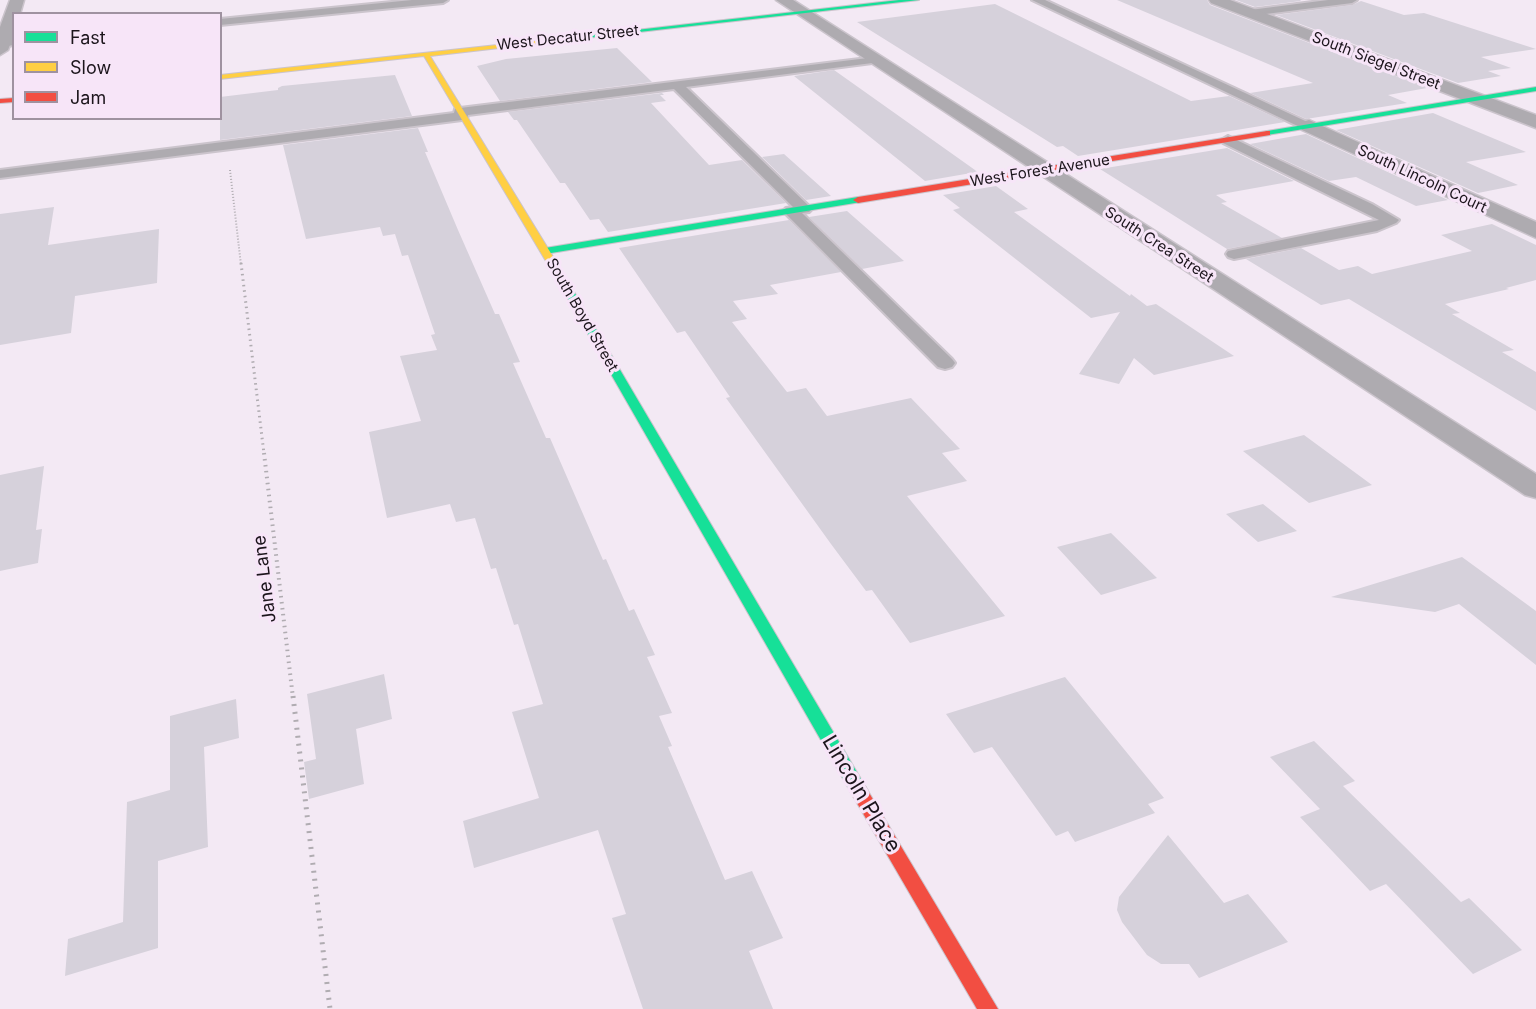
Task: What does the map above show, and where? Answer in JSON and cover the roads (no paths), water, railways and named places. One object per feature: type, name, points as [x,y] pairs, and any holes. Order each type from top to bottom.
[{"type":"street","points":[[0,2],[18,0]]},
{"type":"street","name":"West Decatur Street","points":[[222,77],[426,54],[793,6],[916,0]]},
{"type":"street","name":"South Siegel Street","points":[[1216,0],[1536,122]]},
{"type":"street","name":"South Crea Street","points":[[793,6],[1536,488]]},
{"type":"street","points":[[4,45],[12,19]]},
{"type":"street","name":"South Boyd Street","points":[[426,54],[545,251],[734,578]]},
{"type":"street","name":"West Forest Avenue","points":[[545,251],[1536,89]]},
{"type":"street","name":"South Lincoln Court","points":[[1309,126],[1536,231]]},
{"type":"street","name":"Lincoln Place","points":[[734,578],[988,1009]]},
{"type":"lane","points":[[222,22],[443,0]]},
{"type":"lane","points":[[1037,0],[1309,126]]},
{"type":"lane","points":[[1250,13],[1352,0]]},
{"type":"lane","points":[[0,174],[876,60]]},
{"type":"lane","points":[[676,85],[945,363]]},
{"type":"lane","points":[[1228,140],[1391,220],[1377,226],[1234,254]]}]
